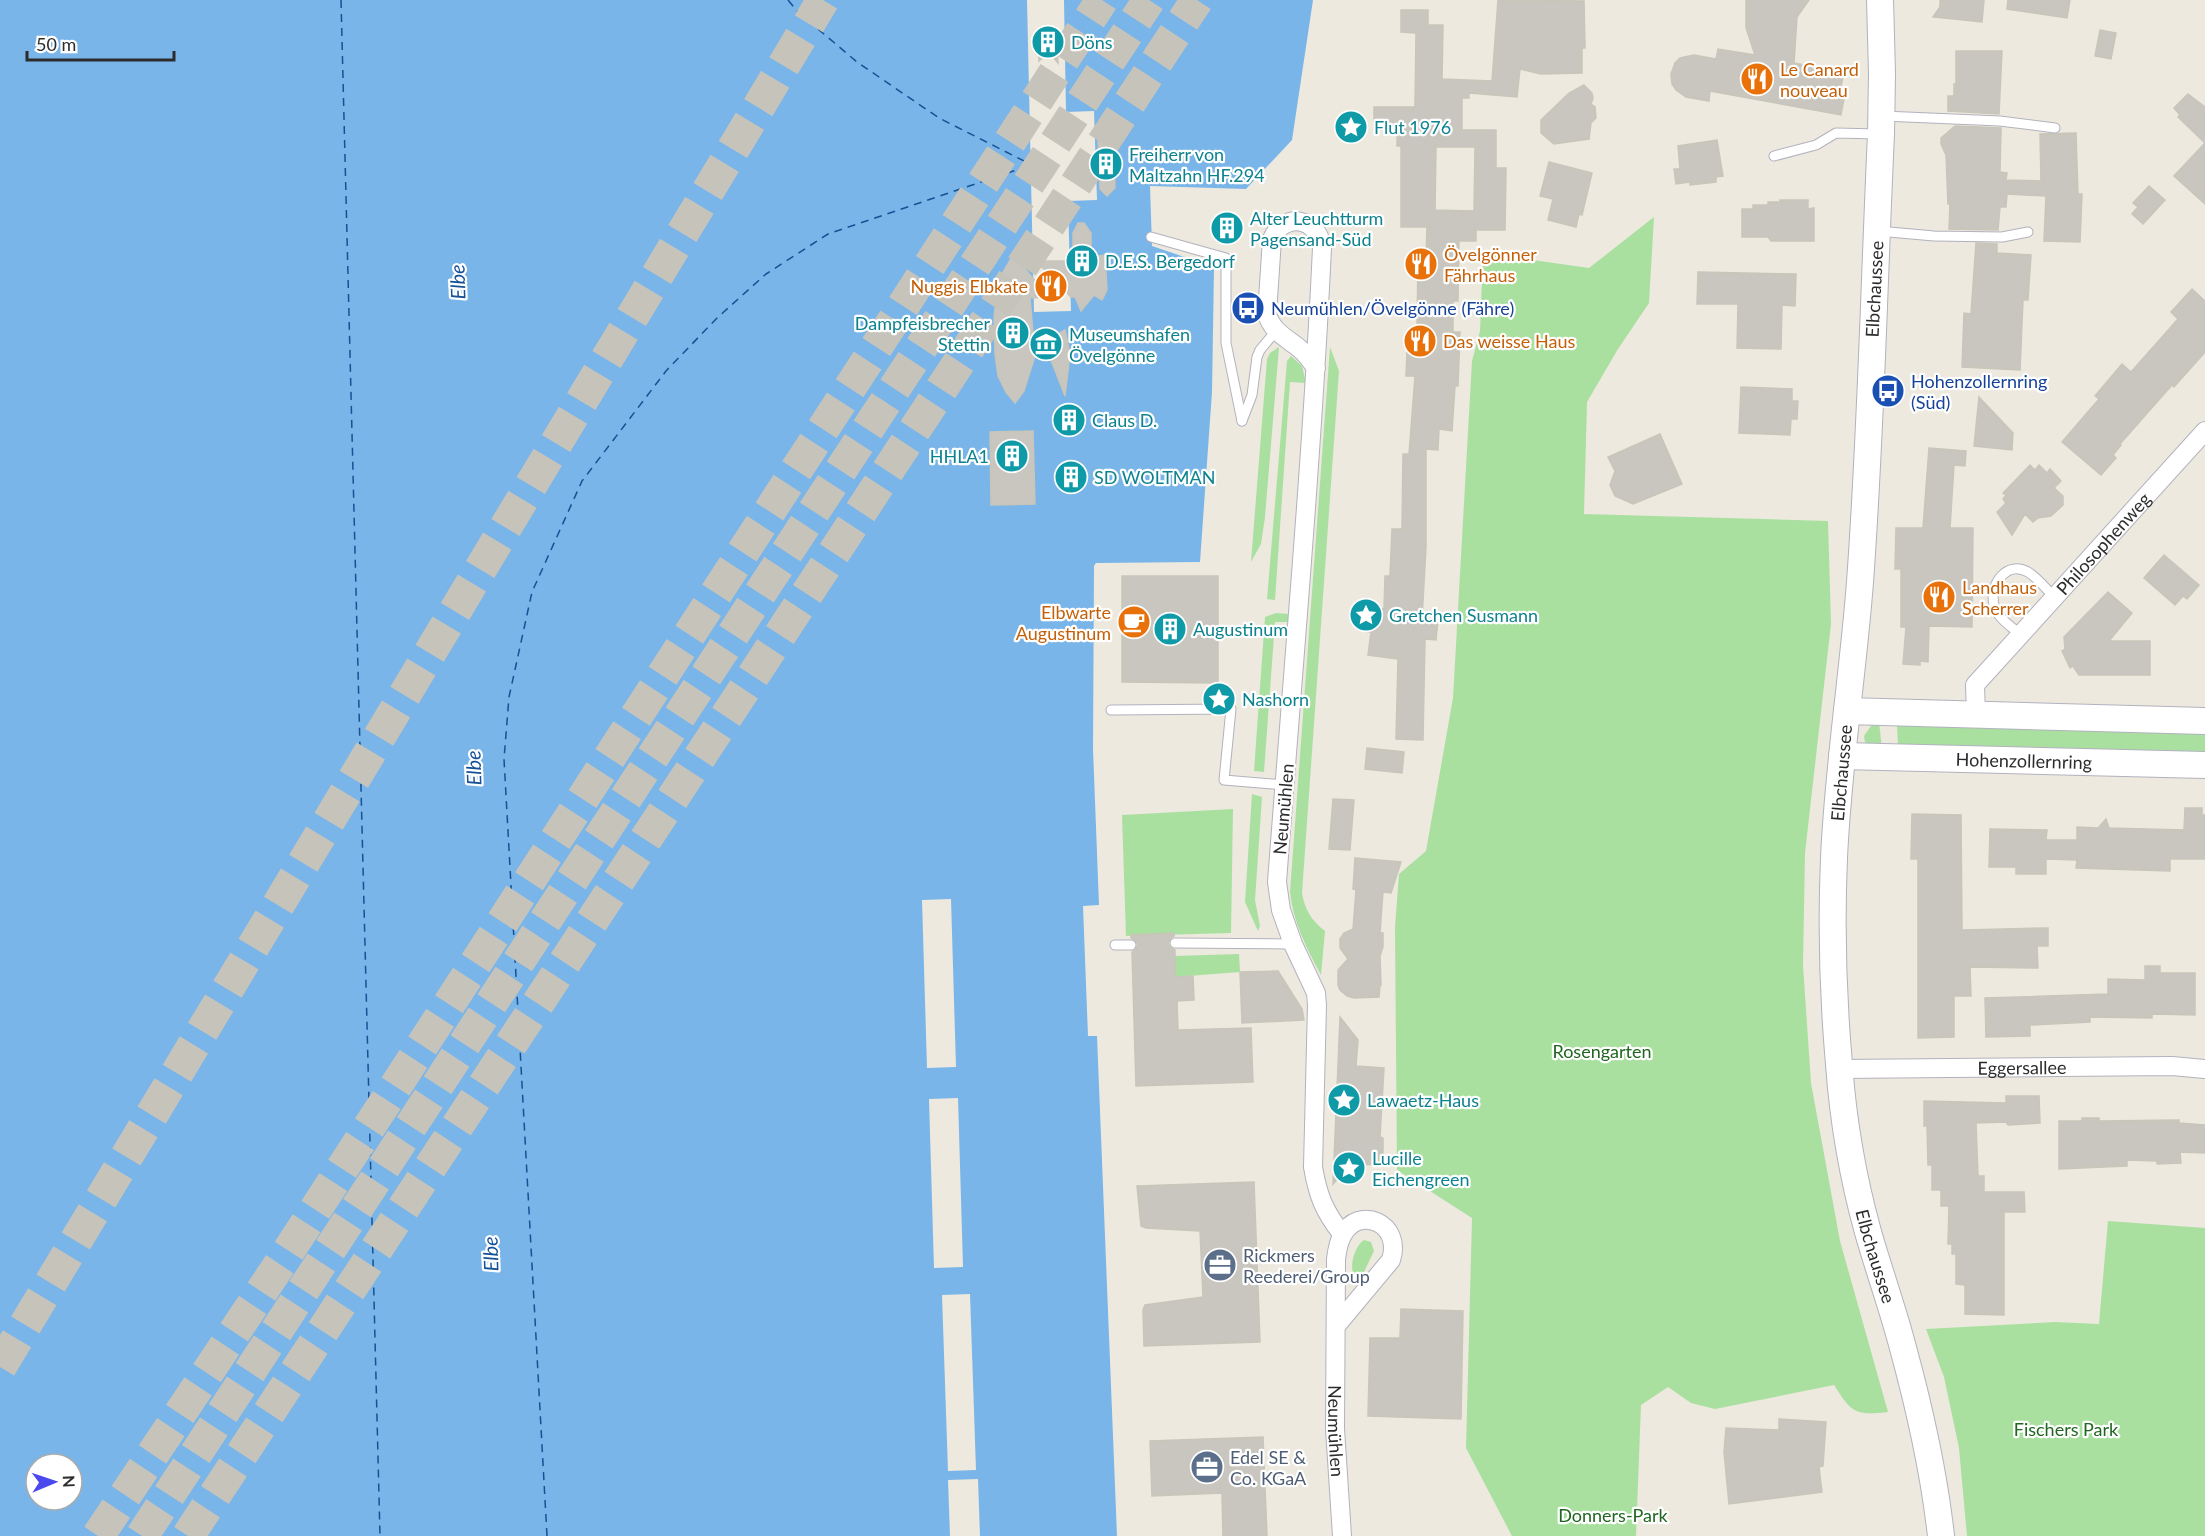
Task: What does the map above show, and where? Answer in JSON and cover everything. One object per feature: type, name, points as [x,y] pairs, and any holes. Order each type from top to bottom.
[{"type":"main road","name":"Elbchaussee","points":[[1880,0],[1881,125],[1863,526],[1836,837],[1833,974],[1839,1069],[1858,1188],[1867,1228],[1916,1397],[1933,1480],[1941,1536]]},
{"type":"main road","points":[[1847,711],[2205,721]]},
{"type":"main road","name":"Hohenzollernring","points":[[1842,756],[2205,765]]},
{"type":"street","name":"Neumühlen","points":[[1276,331],[1270,324],[1267,314],[1272,239],[1278,229],[1286,223],[1301,222],[1316,231],[1321,242],[1316,369],[1277,882],[1281,909],[1293,944],[1316,993],[1312,1148],[1317,1190],[1323,1208],[1342,1234],[1336,1259],[1335,1430],[1342,1536]]},
{"type":"street","points":[[1276,331],[1301,350],[1316,369]]},
{"type":"street","name":"Philosophenweg","points":[[1976,716],[1975,685],[2205,431]]},
{"type":"street","name":"Eggersallee","points":[[1839,1069],[2160,1066],[2205,1069]]},
{"type":"street","points":[[1336,1326],[1391,1260],[1393,1252],[1391,1235],[1386,1227],[1378,1222],[1363,1220],[1354,1223],[1342,1234]]},
{"type":"lane","points":[[1774,156],[1816,146],[1836,132],[1881,125],[2001,121],[2055,128]]},
{"type":"lane","points":[[1876,230],[1934,236],[2002,237],[2028,232]]},
{"type":"lane","points":[[1151,237],[1226,258],[1226,343],[1242,421],[1252,395],[1257,357],[1276,331]]},
{"type":"lane","points":[[2021,635],[2004,620],[1994,606],[1995,582],[2004,573],[2021,570],[2028,572],[2055,598]]},
{"type":"lane","points":[[1111,710],[1230,709],[1224,780],[1285,785]]},
{"type":"lane","points":[[1175,943],[1293,944]]},
{"type":"lane","points":[[1115,945],[1131,945]]},
{"type":"green space","name":"Rosengarten","points":[[1654,217],[1649,303],[1618,349],[1587,402],[1584,514],[1828,521],[1831,624],[1805,853],[1803,965],[1811,1083],[1840,1241],[1888,1412],[1868,1413],[1855,1410],[1845,1401],[1834,1385],[1715,1409],[1691,1403],[1668,1387],[1641,1405],[1636,1536],[1512,1536],[1466,1448],[1472,1218],[1397,1170],[1395,927],[1399,874],[1426,851],[1453,698],[1472,361],[1480,331],[1483,253],[1589,268]]},
{"type":"green space","points":[[1279,347],[1265,517],[1261,544],[1251,562],[1267,359],[1270,353]]},
{"type":"green space","points":[[1330,347],[1339,371],[1302,893],[1309,914],[1325,931],[1321,975],[1297,925],[1290,892]]},
{"type":"green space","points":[[1291,356],[1302,366],[1306,383],[1290,382],[1275,600],[1267,599],[1287,361]]},
{"type":"green space","points":[[1276,613],[1289,614],[1288,622],[1275,622],[1264,772],[1254,771],[1265,617]]},
{"type":"green space","points":[[1879,722],[1882,749],[1866,748],[1864,736],[1871,726]]},
{"type":"green space","points":[[1897,723],[2205,731],[2205,755],[1898,747]]},
{"type":"green space","points":[[1252,794],[1262,797],[1255,900],[1260,926],[1258,931],[1245,902]]},
{"type":"green space","points":[[1233,809],[1231,933],[1126,936],[1122,815]]},
{"type":"green space","points":[[1239,954],[1240,972],[1175,977],[1175,956]]},
{"type":"green space","name":"Fischers Park","points":[[2108,1221],[2205,1228],[2205,1536],[1967,1536],[1959,1448],[1944,1377],[1926,1329],[2055,1322],[2099,1324]]},
{"type":"green space","points":[[1364,1240],[1371,1242],[1374,1251],[1364,1272],[1358,1275],[1353,1273],[1353,1260],[1358,1246]]},
{"type":"water","name":"Elbe","points":[[0,0],[1313,0],[1292,140],[1246,189],[1150,186],[1152,246],[1214,267],[1212,392],[1200,562],[1096,563],[1094,566],[1093,749],[1099,905],[1083,906],[1088,1036],[1097,1036],[1117,1536],[0,1536]]},
{"type":"pier","points":[[1027,0],[1064,0],[1066,112],[1094,111],[1097,200],[1068,201],[1071,311],[1034,312]]},
{"type":"pier","points":[[951,899],[956,1067],[927,1068],[922,900]]},
{"type":"pier","points":[[958,1098],[963,1267],[934,1268],[929,1099]]},
{"type":"pier","points":[[970,1294],[976,1470],[948,1471],[942,1295]]},
{"type":"pier","points":[[978,1479],[980,1536],[950,1536],[948,1480]]},
{"type":"building","points":[[1498,0],[1584,1],[1585,48],[1582,48],[1582,73],[1541,74],[1520,69],[1517,97],[1469,93],[1469,98],[1462,98],[1462,130],[1496,130],[1496,168],[1506,168],[1505,230],[1476,230],[1476,241],[1459,241],[1458,301],[1453,301],[1453,332],[1460,332],[1458,386],[1455,386],[1452,431],[1439,429],[1438,450],[1426,449],[1426,547],[1422,619],[1438,620],[1436,640],[1425,639],[1423,740],[1396,739],[1398,659],[1368,655],[1371,632],[1363,631],[1365,614],[1373,615],[1374,607],[1384,609],[1385,576],[1390,576],[1392,529],[1402,529],[1403,454],[1409,454],[1415,376],[1406,376],[1407,351],[1410,351],[1411,330],[1417,330],[1418,257],[1426,257],[1427,227],[1401,227],[1401,146],[1397,146],[1397,130],[1374,130],[1374,107],[1415,107],[1416,33],[1401,32],[1401,10],[1428,10],[1428,25],[1443,25],[1442,79],[1492,81]],"holes":[[[1436,147],[1475,147],[1474,211],[1435,210]]]},
{"type":"building","name":"Le Canard nouveau","points":[[1746,0],[1809,0],[1797,17],[1794,63],[1844,72],[1840,91],[1845,93],[1841,115],[1710,91],[1709,101],[1686,97],[1676,90],[1672,84],[1671,74],[1675,63],[1680,58],[1694,55],[1716,59],[1718,49],[1755,55],[1746,28]]},
{"type":"building","points":[[1940,0],[1984,0],[1982,22],[1933,17],[1940,7]]},
{"type":"building","points":[[2008,0],[2070,0],[2067,18],[2007,9]]},
{"type":"building","name":"Döns","points":[[1044,29],[1052,29],[1057,33],[1058,63],[1049,52],[1039,61],[1039,35]]},
{"type":"building","points":[[2100,30],[2116,33],[2111,59],[2095,56]]},
{"type":"building","points":[[1956,51],[2002,51],[1999,114],[1948,111],[1948,96],[1954,96],[1954,84],[1956,84]]},
{"type":"building","points":[[1584,85],[1592,93],[1591,104],[1595,107],[1596,118],[1591,123],[1589,139],[1554,144],[1541,133],[1541,120],[1569,93]]},
{"type":"building","points":[[2188,94],[2205,107],[2205,143],[2178,117],[2180,115],[2174,108]]},
{"type":"building","name":"Freiherr von Maltzahn HF.294","points":[[1106,121],[1114,139],[1115,188],[1107,196],[1100,189],[1098,139]]},
{"type":"building","points":[[1955,126],[2001,128],[2000,172],[2007,173],[2006,180],[2041,181],[2040,134],[2076,133],[2078,194],[2082,194],[2080,242],[2044,241],[2046,196],[2007,194],[2006,207],[2000,207],[1998,230],[1949,229],[1950,204],[1948,204],[1946,155],[1941,138]]},
{"type":"building","points":[[1717,140],[1723,176],[1716,177],[1716,182],[1676,184],[1674,169],[1680,169],[1678,146]]},
{"type":"building","points":[[2205,143],[2205,204],[2174,176]]},
{"type":"building","points":[[1549,162],[1592,173],[1582,215],[1579,214],[1576,227],[1548,220],[1553,199],[1540,196]]},
{"type":"building","points":[[2149,186],[2165,200],[2143,224],[2132,214],[2138,207],[2133,203]]},
{"type":"building","points":[[1780,200],[1808,200],[1808,209],[1814,208],[1814,241],[1771,241],[1768,237],[1742,237],[1742,209],[1753,209],[1753,205],[1768,205],[1768,202],[1780,202]]},
{"type":"building","points":[[1078,223],[1084,223],[1091,233],[1091,257],[1105,255],[1107,290],[1102,300],[1094,295],[1081,311],[1075,297],[1071,297],[1036,261],[1073,261],[1073,233]]},
{"type":"building","points":[[1976,243],[1997,244],[1997,253],[2031,255],[2028,300],[2023,300],[2020,370],[1962,367],[1964,313],[1971,314]]},
{"type":"building","name":"Dampfeisbrecher Stettin","points":[[1013,255],[1049,297],[1030,298],[1035,356],[1024,391],[1015,403],[998,376],[994,318],[998,281]]},
{"type":"building","points":[[1698,272],[1796,274],[1795,306],[1782,305],[1781,349],[1737,348],[1738,304],[1697,304]]},
{"type":"building","points":[[2192,289],[2205,301],[2205,352],[2174,387],[2172,385],[2120,444],[2113,455],[2116,458],[2101,475],[2062,442],[2099,399],[2095,396],[2122,364],[2131,372],[2178,319],[2171,312]]},
{"type":"building","points":[[1065,330],[1070,354],[1065,396],[1044,342]]},
{"type":"building","points":[[1741,387],[1792,389],[1792,401],[1798,401],[1797,419],[1791,419],[1790,435],[1739,433]]},
{"type":"building","points":[[1979,397],[2013,433],[2012,450],[1974,446]]},
{"type":"building","name":"HHLA1","points":[[1033,431],[1035,504],[991,505],[990,432]]},
{"type":"building","points":[[1660,434],[1682,484],[1633,504],[1615,496],[1610,485],[1615,471],[1608,457]]},
{"type":"building","points":[[1929,448],[1966,451],[1965,466],[1954,465],[1950,528],[1973,528],[1972,627],[1929,626],[1928,662],[1920,661],[1920,665],[1903,664],[1906,627],[1901,627],[1901,569],[1895,569],[1896,528],[1923,528]]},
{"type":"building","points":[[2030,465],[2035,470],[2039,465],[2047,473],[2050,469],[2061,481],[2054,488],[2063,496],[2063,505],[2051,516],[2038,518],[2033,522],[2025,514],[2012,535],[1997,512],[2006,503],[2003,499],[2006,495],[2003,493]]},
{"type":"building","points":[[2164,555],[2199,585],[2187,599],[2183,596],[2175,605],[2144,578]]},
{"type":"building","name":"Augustinum","points":[[1122,576],[1218,576],[1218,683],[1122,682]]},
{"type":"building","points":[[2108,592],[2132,613],[2109,641],[2150,641],[2150,675],[2079,675],[2073,666],[2070,668],[2062,651],[2065,649],[2064,637]]},
{"type":"building","points":[[1367,748],[1404,752],[1402,773],[1365,769]]},
{"type":"building","points":[[1333,799],[1354,800],[1350,850],[1329,849]]},
{"type":"building","points":[[2185,808],[2202,808],[2202,815],[2205,815],[2205,859],[2170,859],[2170,871],[2076,868],[2077,860],[2046,859],[2046,874],[2016,874],[2016,867],[1989,867],[1990,829],[2047,830],[2046,840],[2077,840],[2077,827],[2098,828],[2106,819],[2109,828],[2184,830]]},
{"type":"building","points":[[1912,814],[1961,815],[1962,930],[2048,928],[2048,946],[2037,946],[2038,968],[1970,967],[1971,996],[1954,996],[1954,1037],[1918,1038],[1918,859],[1911,859]]},
{"type":"building","points":[[1355,858],[1401,862],[1391,893],[1383,892],[1380,933],[1383,933],[1383,947],[1380,956],[1379,997],[1347,996],[1338,985],[1338,970],[1348,959],[1340,948],[1340,939],[1344,933],[1353,929],[1356,890],[1353,889]]},
{"type":"building","points":[[1174,933],[1168,944],[1175,950],[1175,977],[1193,976],[1194,1000],[1177,1001],[1178,1030],[1251,1028],[1253,1082],[1136,1086],[1132,952],[1138,944],[1131,938],[1131,935]]},
{"type":"building","points":[[2145,966],[2160,966],[2160,973],[2195,973],[2195,1015],[2152,1014],[2152,1018],[2090,1017],[2090,1022],[2030,1025],[2030,1036],[1986,1037],[1985,998],[2108,994],[2108,979],[2145,980]]},
{"type":"building","points":[[1278,971],[1302,1009],[1304,1020],[1242,1023],[1240,972]]},
{"type":"building","points":[[1340,1017],[1358,1040],[1356,1066],[1384,1068],[1380,1137],[1383,1138],[1383,1165],[1352,1164],[1333,1184]]},
{"type":"building","points":[[2006,1096],[2039,1096],[2040,1123],[2008,1125],[2006,1122],[1976,1123],[1978,1176],[1984,1176],[1984,1192],[2024,1192],[2025,1212],[2004,1212],[2004,1315],[1965,1314],[1965,1285],[1956,1284],[1956,1254],[1952,1254],[1952,1244],[1948,1244],[1949,1206],[1941,1206],[1941,1190],[1932,1190],[1932,1165],[1928,1165],[1927,1126],[1924,1126],[1924,1101],[2006,1103]]},
{"type":"building","points":[[2082,1118],[2099,1118],[2099,1121],[2179,1120],[2179,1123],[2205,1125],[2205,1153],[2180,1152],[2181,1163],[2157,1164],[2157,1161],[2127,1160],[2127,1166],[2059,1169],[2059,1121],[2082,1121]]},
{"type":"building","points":[[1254,1182],[1260,1342],[1144,1346],[1143,1310],[1145,1305],[1203,1297],[1200,1231],[1141,1226],[1137,1186]]},
{"type":"building","points":[[1401,1309],[1463,1311],[1461,1419],[1368,1416],[1370,1338],[1400,1338]]},
{"type":"building","points":[[1779,1419],[1826,1422],[1823,1466],[1819,1467],[1822,1492],[1729,1504],[1724,1452],[1726,1428],[1779,1430]]},
{"type":"building","name":"Edel SE & Co. KGaA","points":[[1263,1437],[1267,1536],[1223,1536],[1222,1493],[1152,1496],[1150,1441]]},
{"type":"ferry route","points":[[341,0],[380,1536]]},
{"type":"ferry route","points":[[788,0],[798,12],[857,62],[939,118],[1030,164]]},
{"type":"ferry route","points":[[547,1536],[504,759],[509,697],[532,592],[582,481],[666,371],[717,318],[766,274],[828,234],[1031,165]]},
{"type":"tunnel","points":[[0,1367],[823,0]]},
{"type":"tunnel","points":[[98,1536],[282,1261],[1102,0]]},
{"type":"tunnel","points":[[142,1536],[1149,0]]},
{"type":"tunnel","points":[[188,1536],[1197,0]]},
{"type":"place","name":"Döns","points":[[1048,42]]},
{"type":"place","name":"Le Canard nouveau","points":[[1757,79]]},
{"type":"place","name":"Flut 1976","points":[[1351,127]]},
{"type":"place","name":"Freiherr von Maltzahn HF.294","points":[[1106,164]]},
{"type":"place","name":"Alter Leuchtturm Pagensand-Süd","points":[[1227,228]]},
{"type":"place","name":"D.E.S. Bergedorf","points":[[1082,261]]},
{"type":"place","name":"Övelgönner Fährhaus","points":[[1421,264]]},
{"type":"place","name":"Nuggis Elbkate","points":[[1051,286]]},
{"type":"place","name":"Neumühlen/Övelgönne (Fähre)","points":[[1248,308]]},
{"type":"place","name":"Dampfeisbrecher Stettin","points":[[1013,333]]},
{"type":"place","name":"Das weisse Haus","points":[[1420,341]]},
{"type":"place","name":"Museumshafen Övelgönne","points":[[1046,344]]},
{"type":"place","name":"Hohenzollernring (Süd)","points":[[1888,391]]},
{"type":"place","name":"Claus D.","points":[[1069,420]]},
{"type":"place","name":"HHLA1","points":[[1012,456]]},
{"type":"place","name":"SD WOLTMAN","points":[[1071,477]]},
{"type":"place","name":"Landhaus Scherrer","points":[[1939,597]]},
{"type":"place","name":"Gretchen Susmann","points":[[1366,615]]},
{"type":"place","name":"Elbwarte Augustinum","points":[[1134,622]]},
{"type":"place","name":"Augustinum","points":[[1170,629]]},
{"type":"place","name":"Nashorn","points":[[1219,699]]},
{"type":"place","name":"Lawaetz-Haus","points":[[1344,1100]]},
{"type":"place","name":"Lucille Eichengreen","points":[[1349,1168]]},
{"type":"place","name":"Rickmers Reederei/Group","points":[[1220,1265]]},
{"type":"place","name":"Edel SE & Co. KGaA","points":[[1207,1467]]},
{"type":"park label","name":"Donners-Park","points":[[1613,1515]]}]
